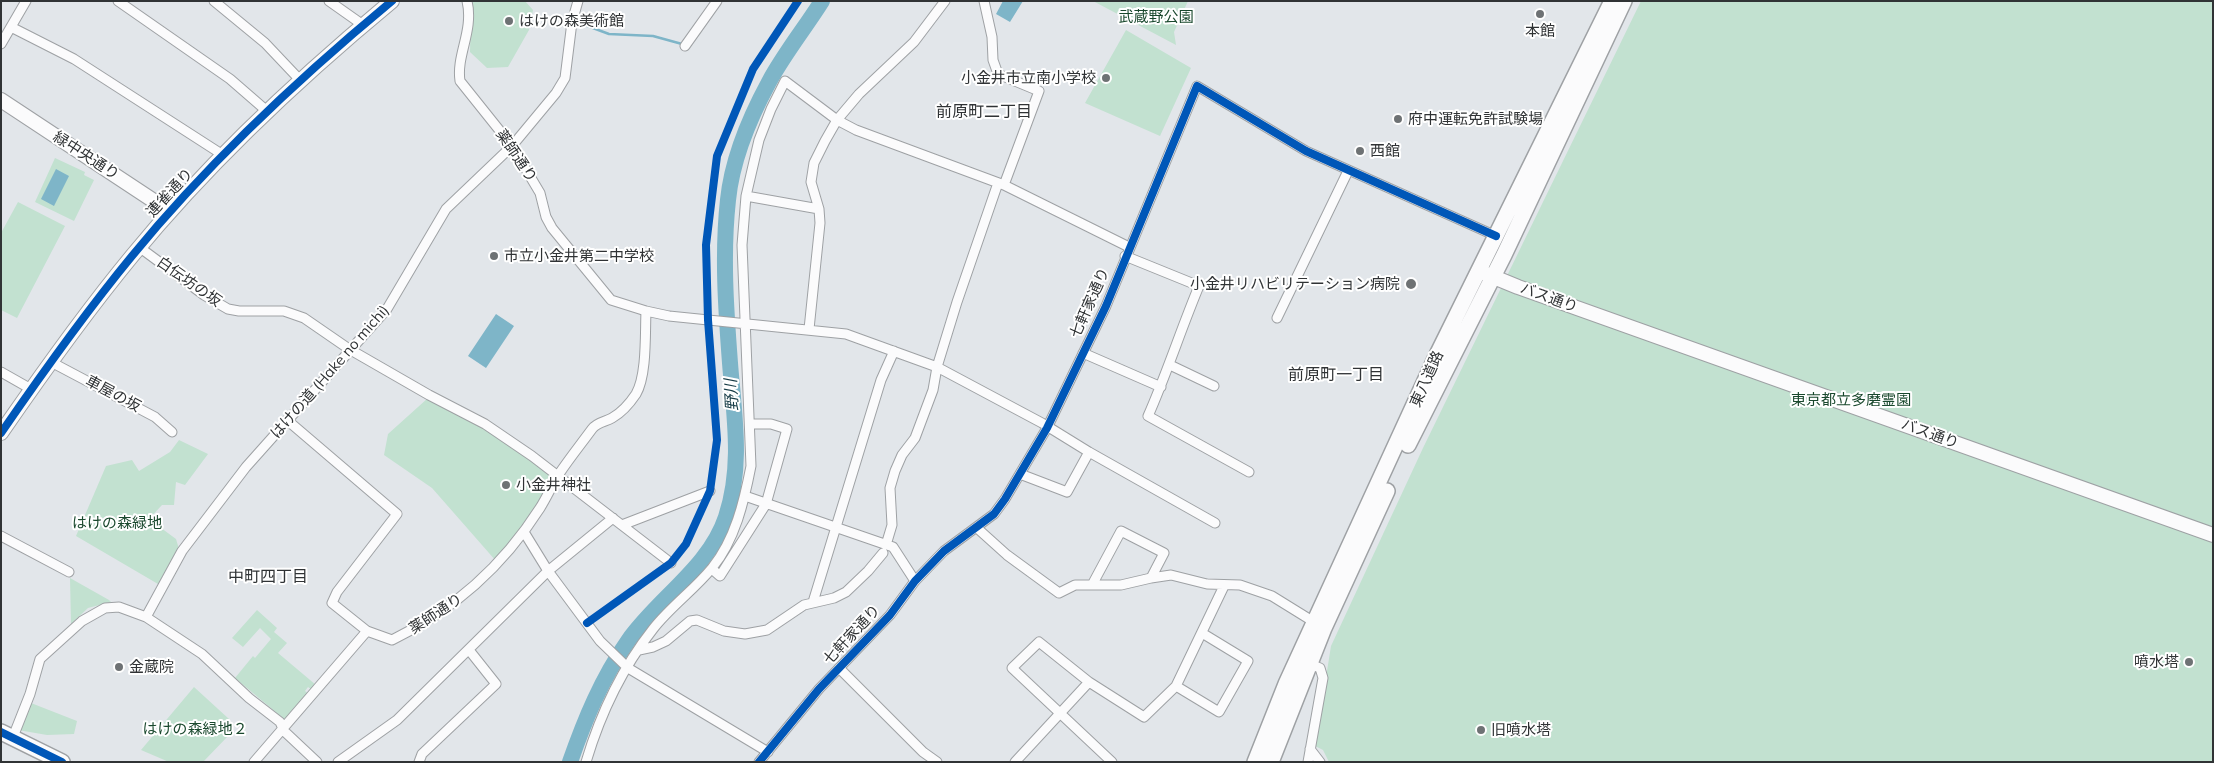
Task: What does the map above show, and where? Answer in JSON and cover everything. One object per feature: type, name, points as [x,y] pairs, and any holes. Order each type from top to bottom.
[{"type":"main road","name":"東八道路","points":[[1255,762],[1286,684],[1314,622],[1494,239],[1612,1]]},
{"type":"main road","name":"東八道路","points":[[1271,762],[1327,620],[1417,428],[1493,277],[1624,1]]},
{"type":"main road","points":[[1494,239],[1497,243],[1503,241],[1515,216],[1538,182]]},
{"type":"main road","points":[[7,735],[62,762]]},
{"type":"street","points":[[1,44],[26,1]]},
{"type":"street","points":[[118,1],[230,79],[268,112]]},
{"type":"street","points":[[214,1],[265,42],[300,80]]},
{"type":"street","points":[[329,1],[363,25]]},
{"type":"street","name":"連雀通り","points":[[4,424],[139,247],[169,213],[223,155],[300,80],[392,1]]},
{"type":"street","name":"薬師通り","points":[[287,420],[397,514],[337,592],[332,603],[367,631],[392,640],[415,629],[462,598],[481,582],[524,532],[558,476],[596,425],[617,414],[636,393],[642,374],[646,312],[611,300],[552,228],[546,217],[540,193],[512,146],[460,81],[458,70],[469,28],[467,1]]},
{"type":"street","name":"はけの道 (Hake no michi)","points":[[146,616],[182,551],[246,467],[349,349],[388,309],[446,209],[512,146],[565,78],[572,22],[578,1]]},
{"type":"street","points":[[685,46],[717,1]]},
{"type":"street","points":[[809,329],[819,209],[811,182],[814,163],[837,120],[859,94],[919,37],[945,1]]},
{"type":"street","points":[[639,650],[653,648],[666,641],[690,620],[697,620],[724,631],[746,634],[767,630],[813,602],[834,598],[846,592],[868,571],[884,549],[892,525],[890,488],[895,471],[902,455],[914,438],[934,390],[937,367],[974,247],[1039,91],[998,74],[993,60],[992,37],[984,1]]},
{"type":"street","points":[[12,27],[74,59],[223,155]]},
{"type":"street","points":[[586,762],[610,699],[628,668],[654,628],[712,568],[722,554],[735,527],[745,496],[751,466],[751,424],[742,245],[746,196],[759,140],[771,109],[785,81],[837,120],[856,130],[1001,184],[1127,252],[1199,286],[1180,331],[1170,365],[1148,416],[1248,472]]},
{"type":"street","name":"七軒家通り","points":[[759,762],[839,668],[890,615],[915,581],[944,551],[994,514],[1006,499],[1047,428],[1106,306],[1197,86],[1273,134],[1494,239]]},
{"type":"street","name":"緑中央通り","points":[[1,100],[160,205],[169,213]]},
{"type":"street","points":[[1277,318],[1348,171]]},
{"type":"street","points":[[746,196],[819,209]]},
{"type":"street","name":"白伝坊の坂","points":[[139,247],[204,295],[228,309],[239,311],[284,310],[304,318],[349,349],[429,395],[485,424],[558,476],[671,563]]},
{"type":"street","name":"バス通り","points":[[1479,271],[2213,535]]},
{"type":"street","points":[[646,312],[846,334],[894,351],[937,367],[1016,408],[1047,428],[1215,523]]},
{"type":"street","points":[[813,602],[881,380],[894,351]]},
{"type":"street","points":[[1083,353],[1161,387]]},
{"type":"street","name":"車屋の坂","points":[[51,362],[155,417],[172,432]]},
{"type":"street","points":[[1170,365],[1214,386]]},
{"type":"street","points":[[1,372],[31,389]]},
{"type":"street","points":[[712,568],[720,576],[766,504],[787,429],[771,424],[751,424]]},
{"type":"street","points":[[1020,474],[1068,492],[1089,452]]},
{"type":"street","points":[[622,525],[710,491]]},
{"type":"street","points":[[745,496],[836,527],[884,549],[894,547],[915,581]]},
{"type":"street","points":[[338,762],[397,720],[469,650],[502,614],[548,571],[613,518]]},
{"type":"street","points":[[977,528],[1007,555],[1059,593],[1075,585],[1121,584],[1171,575],[1224,586],[1232,583],[1265,593],[1314,622]]},
{"type":"street","points":[[1092,585],[1121,531],[1164,553],[1151,578]]},
{"type":"street","points":[[524,532],[548,571],[602,643],[628,668],[768,752]]},
{"type":"street","points":[[1,536],[69,572]]},
{"type":"street","points":[[1112,762],[1012,668],[1039,642],[1089,682],[1144,716],[1176,686],[1224,586]]},
{"type":"street","points":[[7,735],[30,694],[40,659],[82,621],[105,608],[119,607],[146,616],[202,654],[249,698],[280,722],[284,731],[317,762]]},
{"type":"street","points":[[254,762],[367,631]]},
{"type":"street","points":[[1176,686],[1219,712],[1248,661],[1202,633]]},
{"type":"street","points":[[419,762],[422,754],[496,684],[469,650]]},
{"type":"street","points":[[1308,762],[1322,678],[1320,668],[1310,664]]},
{"type":"street","points":[[839,668],[922,752],[933,759]]},
{"type":"street","points":[[1015,762],[1089,682]]},
{"type":"street","points":[[1310,749],[1320,762]]},
{"type":"green space","points":[[471,1],[525,1],[533,10],[529,30],[508,67],[487,68],[470,52]]},
{"type":"green space","name":"武蔵野公園","points":[[1093,1],[1188,1],[1174,32],[1176,45]]},
{"type":"green space","name":"東京都立多磨霊園","points":[[1641,1],[2213,1],[2213,762],[1329,762],[1323,750],[1315,746],[1331,646],[1423,448]]},
{"type":"green space","points":[[1126,30],[1191,68],[1160,136],[1085,103]]},
{"type":"green space","points":[[55,158],[85,172],[84,175],[94,180],[74,221],[35,202]]},
{"type":"green space","points":[[18,202],[65,226],[17,318],[1,310],[1,233]]},
{"type":"green space","points":[[428,398],[484,426],[555,476],[539,505],[496,561],[432,488],[384,455],[388,434]]},
{"type":"green space","name":"はけの森緑地","points":[[179,440],[208,454],[185,485],[176,482],[174,505],[162,505],[149,519],[176,539],[179,549],[158,584],[76,536],[106,466],[132,460],[139,471],[170,452]]},
{"type":"green space","points":[[70,578],[111,602],[88,608],[71,624]]},
{"type":"green space","points":[[257,610],[277,628],[274,632],[287,643],[278,653],[316,685],[312,690],[308,687],[305,691],[309,694],[284,719],[235,678],[253,656],[255,658],[271,639],[260,628],[243,647],[232,638]]},
{"type":"green space","name":"はけの森緑地２","points":[[194,687],[229,719],[230,722],[224,728],[230,734],[203,762],[169,762],[141,750]]},
{"type":"green space","points":[[31,703],[77,721],[74,734],[47,735],[18,730]]},
{"type":"water","points":[[1003,1],[1023,1],[1010,22],[996,14]]},
{"type":"water","points":[[56,169],[69,176],[54,206],[41,199]]},
{"type":"water","points":[[496,314],[514,326],[486,368],[468,356]]},
{"type":"waterway","name":"野川","points":[[570,762],[595,699],[610,669],[640,625],[708,552],[726,517],[731,498],[736,460],[725,282],[726,220],[730,185],[743,139],[762,95],[781,61],[822,1]]},
{"type":"waterway","points":[[574,21],[609,34],[653,36],[682,44]]},
{"type":"cycle path","points":[[1,433],[98,299],[161,221],[256,122],[323,60],[392,1]]},
{"type":"cycle path","points":[[587,623],[671,563],[686,544],[710,491],[717,440],[708,320],[706,245],[717,156],[753,69],[798,1]]},
{"type":"cycle path","points":[[759,762],[819,689],[890,615],[915,581],[944,551],[994,514],[1005,499],[1047,428],[1106,306],[1197,86],[1306,151],[1496,236]]},
{"type":"cycle path","points":[[1,732],[62,762]]},
{"type":"place","name":"本館","points":[[1540,14]]},
{"type":"place","name":"はけの森美術館","points":[[509,21]]},
{"type":"place","name":"小金井市立南小学校","points":[[1106,78]]},
{"type":"place","name":"府中運転免許試験場","points":[[1398,119]]},
{"type":"place","name":"西館","points":[[1360,151]]},
{"type":"place","name":"市立小金井第二中学校","points":[[494,256]]},
{"type":"place","name":"小金井リハビリテーション病院","points":[[1411,284]]},
{"type":"place","name":"小金井神社","points":[[506,485]]},
{"type":"place","name":"噴水塔","points":[[2189,662]]},
{"type":"place","name":"金蔵院","points":[[119,667]]},
{"type":"place","name":"旧噴水塔","points":[[1481,730]]},
{"type":"district","name":"前原町二丁目","points":[[984,112]]},
{"type":"district","name":"前原町一丁目","points":[[1336,375]]},
{"type":"district","name":"中町四丁目","points":[[268,577]]}]
